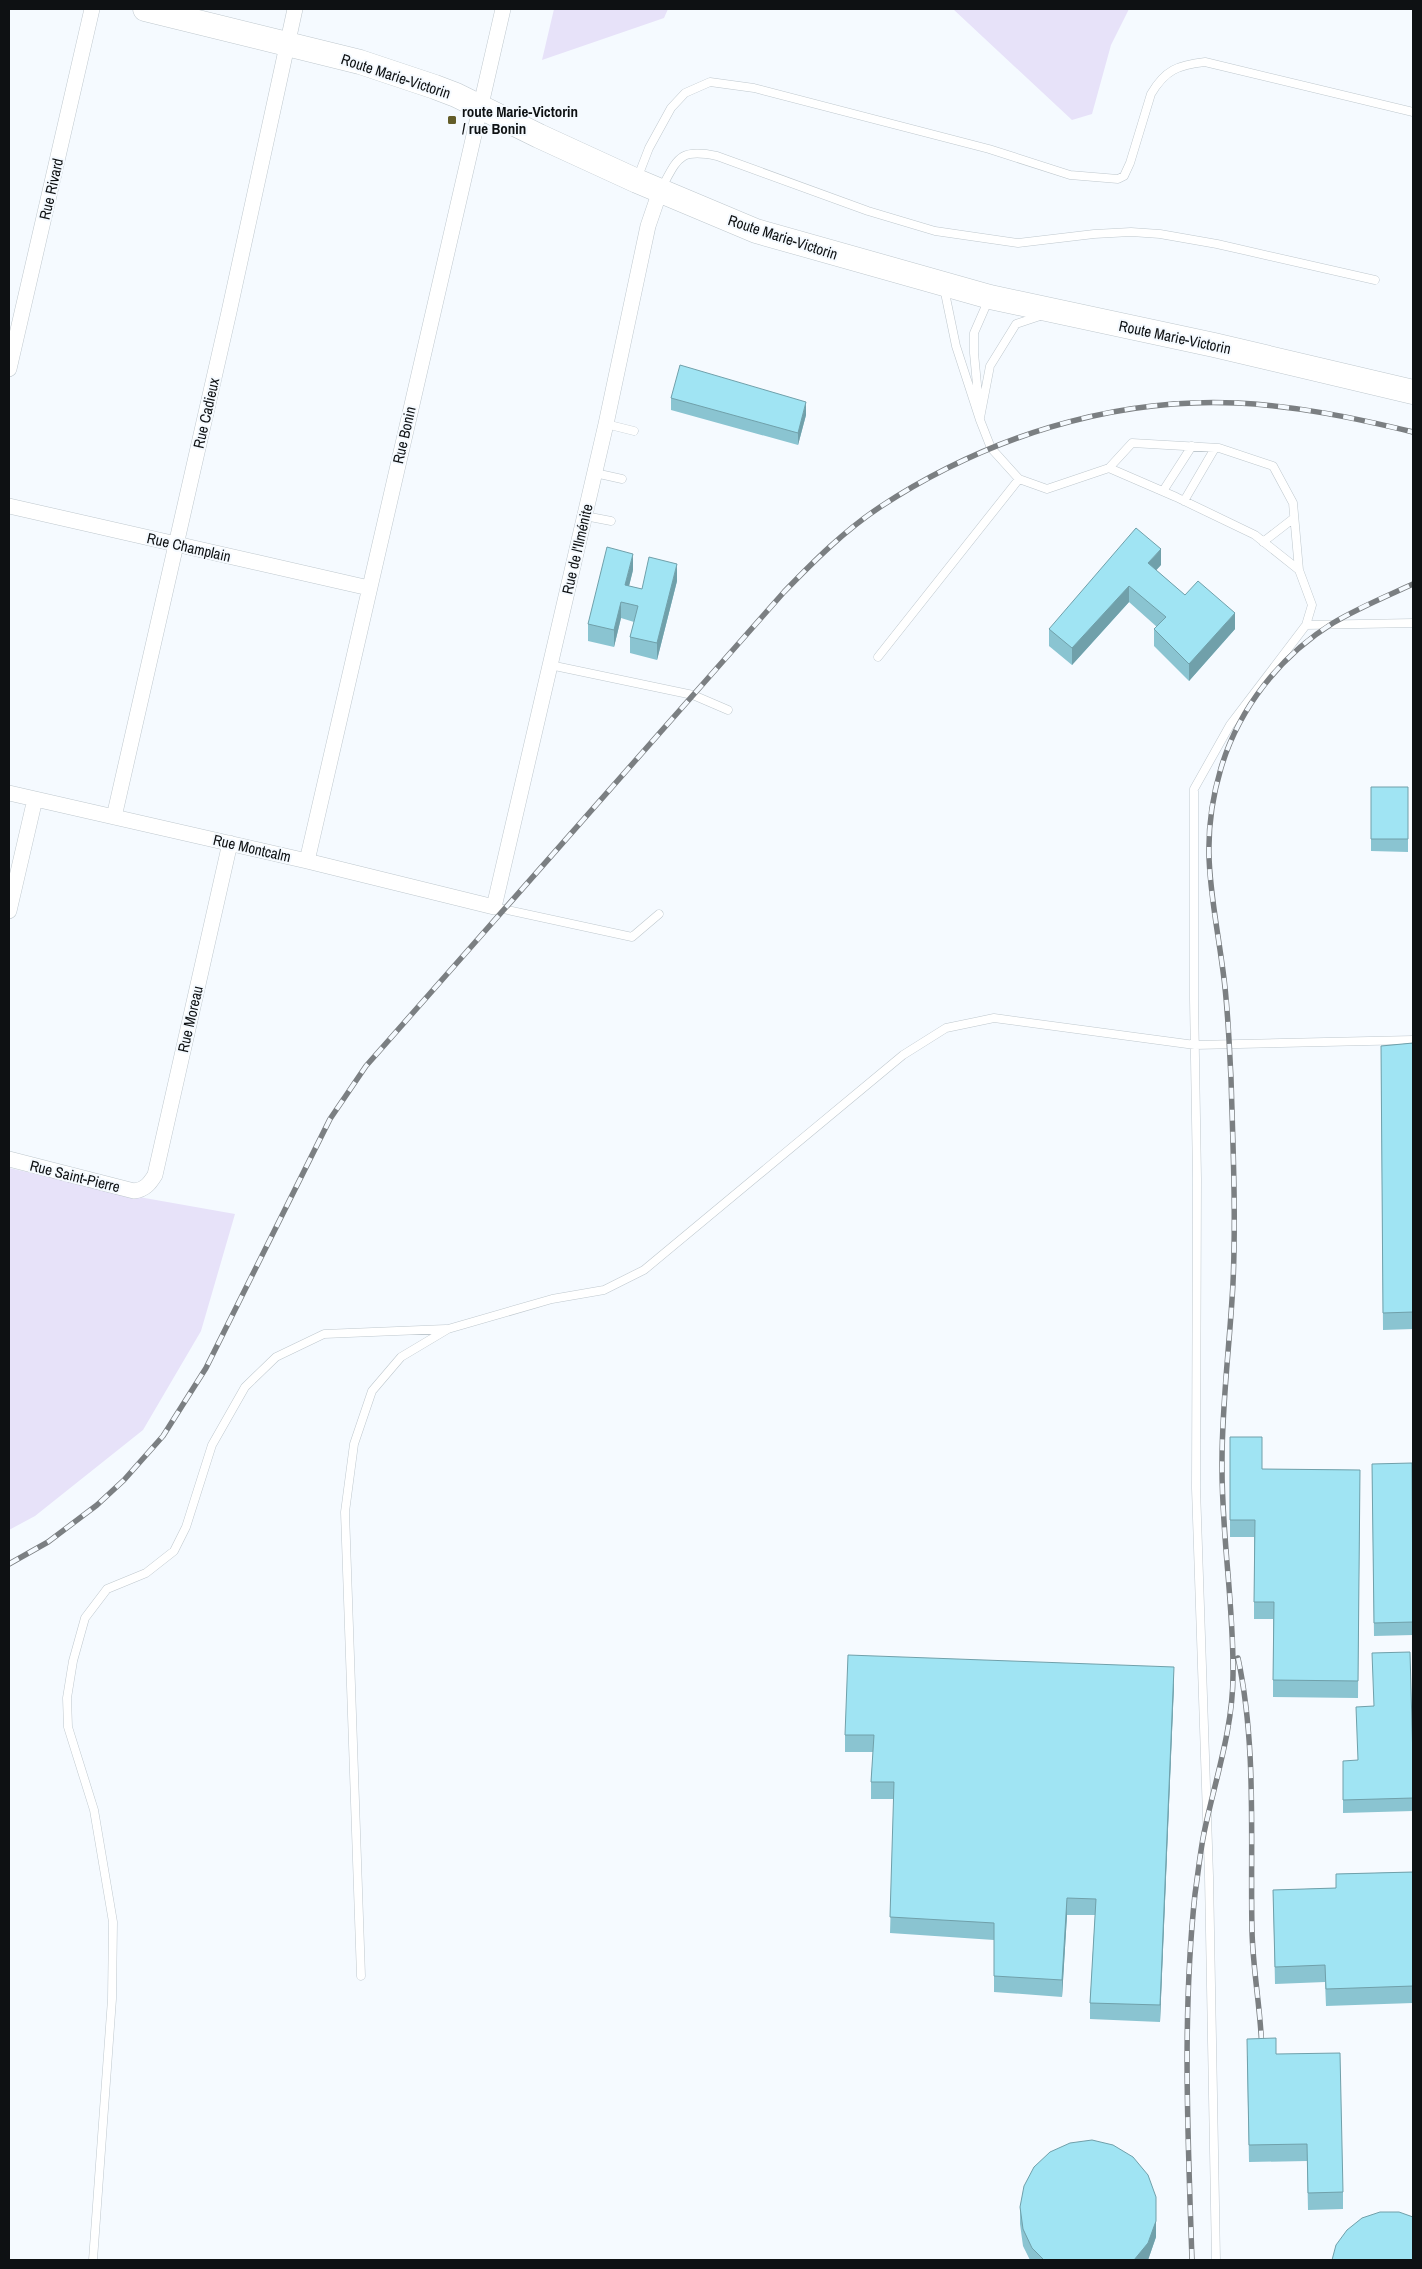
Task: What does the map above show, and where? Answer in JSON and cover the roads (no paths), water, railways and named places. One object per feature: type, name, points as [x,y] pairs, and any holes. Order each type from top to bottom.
[{"type":"main road","name":"Route Marie-Victorin","points":[[145,9],[287,43],[401,75],[456,95],[637,181],[756,231],[944,286],[1068,315],[1214,345],[1413,392]]},
{"type":"street","name":"Rue Rivard","points":[[9,370],[92,9]]},
{"type":"street","name":"Rue Cadieux","points":[[114,817],[295,9]]},
{"type":"street","name":"Rue Bonin","points":[[307,861],[503,9]]},
{"type":"street","name":"Rue de l'Ilménite","points":[[494,906],[595,473],[648,226],[660,191]]},
{"type":"street","name":"Rue Champlain","points":[[9,506],[369,588]]},
{"type":"street","name":"Rue Montcalm","points":[[9,793],[494,906]]},
{"type":"street","points":[[9,911],[35,799]]},
{"type":"street","name":"Rue Moreau","points":[[141,1190],[150,1183],[155,1175],[230,843]]},
{"type":"street","name":"Rue Saint-Pierre","points":[[9,1159],[125,1189],[141,1190]]},
{"type":"lane","points":[[637,181],[649,148],[671,108],[686,93],[710,82],[754,88],[988,150],[1070,176],[1118,179],[1124,176],[1130,164],[1151,94],[1157,84],[1169,72],[1182,65],[1205,62],[1413,112]]},
{"type":"lane","points":[[660,191],[674,165],[683,156],[697,152],[717,156],[868,211],[935,231],[1018,243],[1094,234],[1132,232],[1160,234],[1217,244],[1375,280]]},
{"type":"lane","points":[[944,286],[956,346],[980,420],[991,448],[1019,479],[1047,489],[1109,468],[1132,442],[1215,448],[1273,466],[1293,503],[1299,570],[1312,605],[1306,624],[1230,724],[1194,789],[1197,1178],[1196,1488],[1209,1876],[1216,2260]]},
{"type":"lane","points":[[980,420],[974,333],[990,297]]},
{"type":"lane","points":[[980,420],[990,366],[1016,324],[1038,316],[1068,315]]},
{"type":"lane","points":[[606,424],[634,431]]},
{"type":"lane","points":[[1162,491],[1192,446]]},
{"type":"lane","points":[[1184,501],[1215,448]]},
{"type":"lane","points":[[1109,468],[1255,535],[1299,570]]},
{"type":"lane","points":[[595,473],[622,479]]},
{"type":"lane","points":[[878,657],[1019,479]]},
{"type":"lane","points":[[585,516],[611,521]]},
{"type":"lane","points":[[1263,542],[1294,518]]},
{"type":"lane","points":[[1306,624],[1413,623]]},
{"type":"lane","points":[[550,665],[693,695],[728,710]]},
{"type":"lane","points":[[494,906],[632,938],[658,914]]},
{"type":"lane","points":[[94,2260],[112,1999],[113,1922],[94,1810],[68,1727],[68,1688],[73,1661],[85,1618],[107,1589],[146,1573],[174,1552],[186,1527],[212,1445],[245,1387],[276,1357],[324,1334],[448,1329],[552,1299],[604,1290],[644,1270],[903,1056],[946,1028],[994,1018],[1195,1045],[1413,1040]]},
{"type":"lane","points":[[360,1976],[345,1512],[354,1444],[372,1391],[401,1357],[448,1329]]},
{"type":"railway","points":[[9,1564],[48,1542],[97,1505],[124,1480],[163,1436],[206,1368],[330,1119],[366,1066],[784,592],[854,526],[920,482],[1006,442],[1051,427],[1097,415],[1144,407],[1191,403],[1238,403],[1282,407],[1326,413],[1413,432]]},
{"type":"railway","points":[[1192,2260],[1187,2077],[1188,1985],[1191,1940],[1201,1848],[1227,1735],[1233,1675],[1232,1622],[1222,1488],[1223,1417],[1233,1283],[1231,1078],[1225,984],[1210,870],[1210,822],[1214,796],[1229,746],[1250,704],[1264,685],[1296,651],[1333,623],[1362,607],[1413,584]]},
{"type":"railway","points":[[1238,1658],[1248,1726],[1251,1794],[1252,1931],[1262,2052]]},
{"type":"place","name":"route Marie-Victorin / rue Bonin","points":[[452,120]]}]
